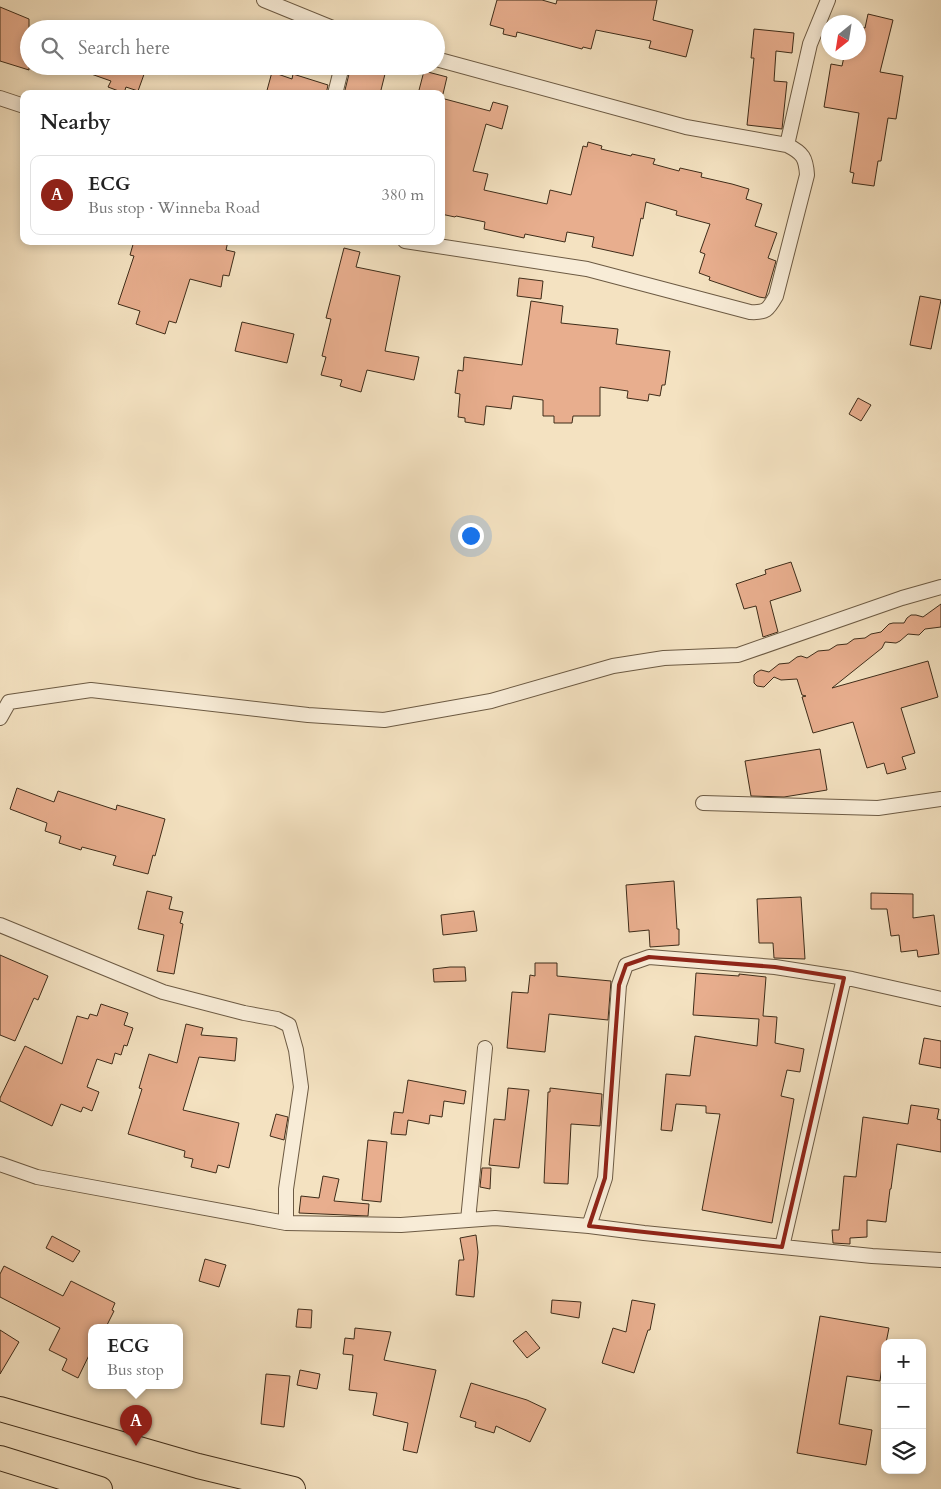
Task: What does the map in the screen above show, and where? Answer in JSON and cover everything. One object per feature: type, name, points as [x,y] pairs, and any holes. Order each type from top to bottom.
[{"type":"highway","points":[[0,1409],[198,1466],[293,1489]]},
{"type":"highway","points":[[0,1458],[100,1489]]},
{"type":"street","points":[[264,0],[313,20]]},
{"type":"street","points":[[787,145],[810,44],[828,0]]},
{"type":"street","points":[[432,245],[587,268],[750,312],[762,313],[769,308],[776,296],[807,175],[806,160],[797,150],[787,145],[686,127],[445,60]]},
{"type":"street","points":[[336,90],[340,75]]},
{"type":"street","points":[[0,98],[20,105]]},
{"type":"street","points":[[0,718],[9,702],[91,690],[308,715],[384,720],[491,701],[612,666],[664,658],[738,655],[902,598],[941,587]]},
{"type":"street","points":[[703,803],[878,808],[941,799]]},
{"type":"street","points":[[0,925],[41,940],[164,992],[244,1013],[277,1019],[288,1025],[296,1050],[301,1087],[286,1189],[286,1223]]},
{"type":"street","points":[[589,1226],[605,1178],[619,985],[626,965],[650,957],[776,967],[844,978],[941,999]]},
{"type":"street","points":[[782,1247],[844,978]]},
{"type":"street","points":[[468,1220],[486,1048]]},
{"type":"street","points":[[0,1164],[37,1177],[286,1223],[401,1225],[496,1218],[872,1256],[941,1260]]},
{"type":"highlighted area","points":[[649,957],[775,967],[844,978],[782,1247],[589,1226],[605,1178],[619,985],[626,965]]},
{"type":"building","points":[[497,0],[542,0],[556,4],[557,0],[657,0],[653,20],[693,30],[686,57],[649,48],[651,41],[596,30],[591,49],[583,47],[582,49],[517,32],[516,37],[503,34],[504,29],[490,25]]},
{"type":"building","points":[[0,7],[29,20],[20,20],[20,67],[0,61]]},
{"type":"building","points":[[868,14],[893,20],[880,72],[903,76],[896,119],[888,118],[881,161],[878,161],[874,186],[852,183],[854,173],[850,172],[859,113],[824,107],[831,64],[842,66],[843,60],[866,60],[866,23]]},
{"type":"building","points":[[754,29],[794,33],[792,53],[776,51],[774,81],[787,82],[782,129],[747,125],[754,58],[751,58]]},
{"type":"building","points":[[94,75],[144,75],[138,90],[126,87],[125,90],[116,90],[108,87],[111,81]]},
{"type":"building","points":[[271,75],[281,75],[292,79],[293,75],[296,75],[328,85],[327,90],[267,90]]},
{"type":"building","points":[[349,75],[385,75],[381,90],[345,90]]},
{"type":"building","points":[[423,75],[447,77],[444,90],[419,90]]},
{"type":"building","points":[[445,99],[490,111],[493,102],[508,106],[502,129],[486,124],[473,171],[488,174],[484,190],[547,204],[550,190],[571,195],[583,146],[587,147],[588,142],[602,146],[601,149],[655,159],[653,164],[679,171],[680,168],[702,173],[701,177],[749,189],[746,199],[762,204],[755,226],[777,233],[768,258],[776,261],[765,298],[709,280],[710,277],[699,273],[705,254],[700,252],[710,224],[676,215],[677,211],[646,202],[633,256],[592,247],[594,237],[567,232],[565,242],[525,234],[524,238],[484,229],[485,222],[445,215]]},
{"type":"building","points":[[133,245],[227,245],[226,250],[235,252],[229,276],[223,275],[221,287],[190,279],[176,323],[169,321],[165,334],[136,324],[140,311],[118,304],[134,256],[130,255]]},
{"type":"building","points":[[344,248],[360,252],[356,267],[400,276],[385,351],[419,357],[414,380],[367,370],[361,392],[340,386],[342,380],[321,375],[326,357],[322,356],[331,319],[326,318]]},
{"type":"building","points":[[519,278],[543,281],[541,299],[517,296]]},
{"type":"building","points":[[920,296],[941,300],[931,349],[910,345]]},
{"type":"building","points":[[531,301],[563,306],[561,323],[618,329],[616,344],[670,351],[665,385],[662,385],[660,396],[649,394],[648,401],[627,398],[628,391],[600,387],[600,416],[573,416],[572,423],[554,423],[554,416],[543,416],[543,400],[513,396],[511,409],[486,406],[484,425],[465,422],[465,418],[458,417],[460,394],[455,393],[458,370],[463,371],[464,357],[522,365]]},
{"type":"building","points":[[242,322],[294,334],[287,363],[235,351]]},
{"type":"building","points":[[858,398],[871,405],[861,421],[849,414]]},
{"type":"building","points":[[791,562],[801,591],[770,601],[778,632],[763,637],[756,606],[744,609],[736,584],[766,574],[765,570]]},
{"type":"building","points":[[941,604],[941,627],[925,629],[919,635],[908,634],[896,643],[885,642],[882,648],[832,688],[928,661],[938,697],[901,708],[915,753],[902,757],[906,769],[887,774],[884,763],[867,768],[853,722],[813,733],[802,697],[806,696],[802,695],[797,679],[781,680],[774,677],[764,687],[757,686],[754,683],[754,675],[761,670],[769,672],[779,664],[789,663],[797,657],[807,658],[818,651],[829,650],[837,645],[847,644],[854,639],[865,638],[871,634],[881,632],[889,624],[904,623],[911,615],[923,617]]},
{"type":"building","points":[[820,749],[827,790],[784,797],[751,796],[745,761]]},
{"type":"building","points":[[17,788],[54,802],[58,791],[116,810],[117,805],[165,819],[148,874],[113,865],[116,856],[82,847],[81,850],[59,843],[61,836],[45,831],[47,823],[10,809]]},
{"type":"building","points":[[674,881],[679,945],[650,947],[649,930],[629,932],[626,885]]},
{"type":"building","points":[[147,891],[172,897],[169,909],[183,912],[180,923],[183,924],[174,974],[157,971],[164,935],[138,929]]},
{"type":"building","points":[[871,893],[913,894],[913,918],[934,915],[939,954],[918,957],[917,950],[901,952],[899,935],[891,936],[887,909],[871,909]]},
{"type":"building","points":[[801,897],[805,959],[774,958],[773,943],[759,943],[757,899]]},
{"type":"building","points":[[474,911],[477,931],[443,935],[441,915]]},
{"type":"building","points":[[0,955],[48,976],[38,1000],[34,998],[15,1041],[0,1035]]},
{"type":"building","points":[[535,963],[557,963],[557,976],[611,981],[608,1020],[549,1014],[545,1052],[507,1048],[512,992],[528,993],[530,975],[535,976]]},
{"type":"building","points":[[465,967],[466,981],[434,982],[433,969]]},
{"type":"building","points":[[696,973],[766,977],[763,1016],[777,1017],[775,1043],[804,1049],[800,1072],[787,1070],[781,1096],[794,1099],[772,1223],[702,1210],[720,1114],[706,1113],[706,1106],[676,1104],[672,1131],[661,1130],[666,1074],[690,1076],[695,1036],[757,1046],[759,1019],[693,1015]]},
{"type":"building","points":[[101,1004],[128,1013],[124,1025],[133,1028],[127,1046],[124,1045],[121,1055],[115,1053],[112,1064],[97,1059],[87,1087],[99,1092],[92,1111],[83,1107],[81,1112],[61,1104],[52,1126],[0,1101],[25,1046],[62,1064],[77,1016],[88,1019],[90,1014],[97,1016]]},
{"type":"building","points":[[186,1024],[203,1028],[201,1035],[237,1038],[235,1061],[199,1057],[183,1110],[239,1123],[229,1168],[218,1165],[216,1173],[191,1167],[193,1159],[184,1157],[185,1151],[128,1134],[142,1089],[139,1088],[149,1054],[177,1063]]},
{"type":"building","points":[[924,1038],[941,1041],[941,1068],[919,1064]]},
{"type":"building","points":[[408,1080],[466,1091],[464,1104],[444,1101],[442,1117],[430,1115],[429,1124],[408,1120],[406,1135],[391,1134],[394,1112],[403,1113]]},
{"type":"building","points":[[508,1088],[529,1090],[519,1168],[489,1165],[494,1119],[505,1120]]},
{"type":"building","points":[[550,1088],[602,1094],[600,1126],[571,1124],[568,1184],[544,1183],[548,1092],[550,1092]]},
{"type":"building","points":[[911,1105],[939,1109],[937,1119],[941,1120],[941,1152],[897,1144],[886,1222],[867,1220],[867,1237],[850,1238],[850,1244],[833,1243],[832,1230],[839,1230],[844,1176],[856,1177],[863,1117],[908,1124]]},
{"type":"building","points":[[276,1114],[288,1117],[284,1140],[270,1136]]},
{"type":"building","points":[[368,1140],[387,1142],[381,1202],[362,1200]]},
{"type":"building","points":[[482,1168],[491,1168],[490,1189],[480,1187]]},
{"type":"building","points":[[323,1176],[339,1179],[334,1201],[369,1204],[368,1216],[299,1213],[301,1196],[319,1198]]},
{"type":"building","points":[[476,1235],[478,1252],[474,1297],[456,1295],[459,1260],[464,1260],[460,1238]]},
{"type":"building","points":[[52,1236],[80,1251],[73,1262],[46,1248]]},
{"type":"building","points":[[205,1259],[226,1265],[219,1287],[199,1281]]},
{"type":"building","points":[[4,1266],[63,1296],[71,1281],[115,1303],[112,1310],[114,1311],[108,1324],[88,1324],[88,1357],[78,1378],[62,1370],[67,1359],[49,1350],[60,1328],[0,1297],[0,1274]]},
{"type":"building","points":[[552,1300],[581,1302],[579,1318],[551,1313]]},
{"type":"building","points":[[632,1300],[655,1304],[650,1330],[648,1330],[634,1373],[602,1363],[613,1328],[626,1332]]},
{"type":"building","points":[[298,1309],[312,1310],[311,1328],[296,1327]]},
{"type":"building","points":[[820,1316],[889,1328],[887,1339],[881,1339],[880,1381],[847,1376],[839,1424],[872,1430],[866,1465],[797,1453]]},
{"type":"building","points":[[355,1328],[391,1332],[384,1360],[436,1370],[417,1453],[403,1450],[408,1423],[373,1415],[377,1393],[349,1390],[353,1355],[343,1354],[345,1338],[354,1339]]},
{"type":"building","points":[[0,1330],[19,1342],[0,1374]]},
{"type":"building","points":[[526,1331],[540,1348],[527,1358],[513,1341]]},
{"type":"building","points":[[300,1370],[320,1374],[317,1389],[297,1385]]},
{"type":"building","points":[[266,1374],[290,1376],[284,1427],[261,1424]]},
{"type":"building","points":[[471,1383],[527,1400],[546,1409],[530,1442],[496,1426],[494,1433],[475,1427],[476,1422],[460,1417]]},
{"type":"place","name":"ECG","points":[[136,1446]]}]
